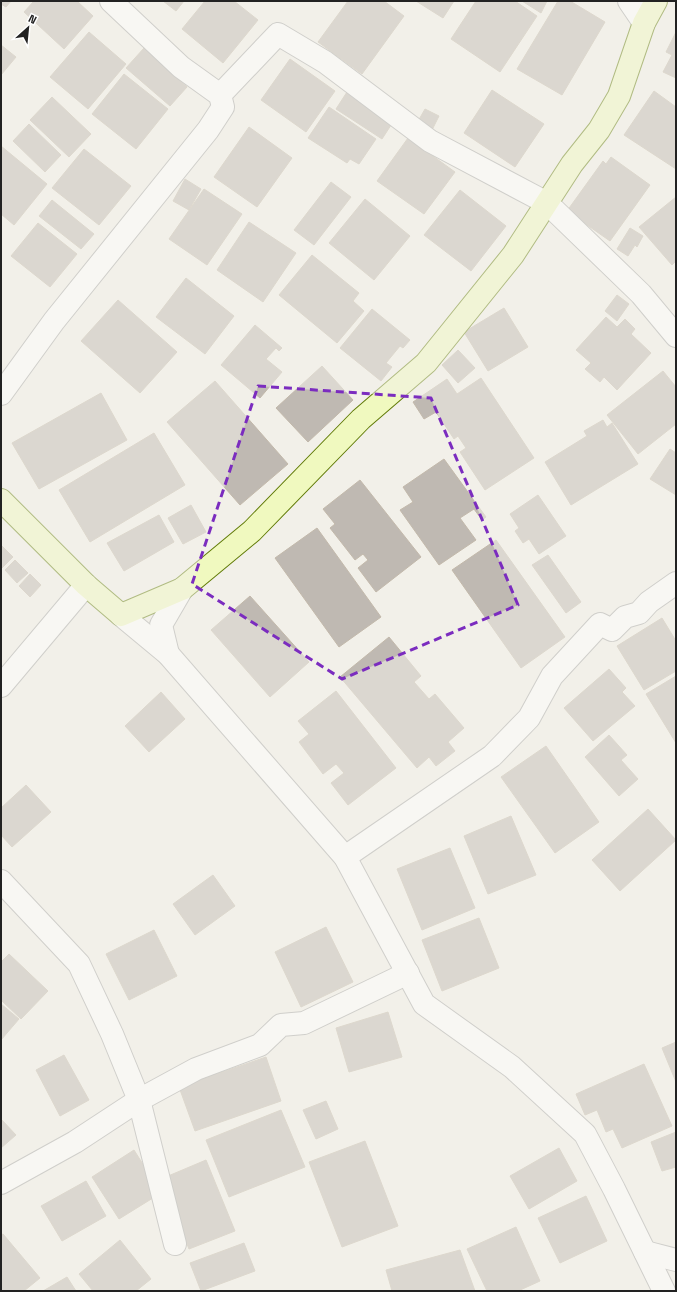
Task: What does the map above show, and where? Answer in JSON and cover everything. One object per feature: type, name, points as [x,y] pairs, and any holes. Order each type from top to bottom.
[{"type":"street","points":[[1,394],[54,321],[208,130],[223,107],[220,95],[181,67],[111,1]]},
{"type":"street","points":[[629,1],[644,23]]},
{"type":"street","points":[[122,615],[182,589],[252,530],[361,419],[426,363],[513,255],[572,164],[599,130],[619,96],[644,23],[656,1]]},
{"type":"street","points":[[220,95],[278,34],[325,62],[430,141],[547,203],[641,294],[676,336]]},
{"type":"street","points":[[1,500],[86,586],[168,654],[345,857],[424,1004],[512,1067],[585,1134],[664,1291]]},
{"type":"street","points":[[345,857],[492,756],[529,718],[552,676],[600,624],[612,630],[625,617],[639,613],[649,602],[676,583]]},
{"type":"street","points":[[1,686],[86,586]]},
{"type":"street","points":[[168,654],[161,625],[182,589]]},
{"type":"street","points":[[1,881],[79,964],[112,1034],[138,1100],[175,1244]]},
{"type":"street","points":[[1,1183],[75,1142],[138,1100],[196,1069],[260,1045],[281,1025],[304,1023],[408,973]]},
{"type":"street","points":[[645,1252],[676,1260]]},
{"type":"highlighted area","points":[[258,386],[431,398],[518,605],[342,679],[192,584]]},
{"type":"building","points":[[1,1],[11,1],[6,7],[1,4]]},
{"type":"building","points":[[34,1],[77,1],[93,16],[64,49],[24,12]]},
{"type":"building","points":[[163,1],[184,1],[176,11]]},
{"type":"building","points":[[205,1],[234,1],[258,20],[223,63],[182,29]]},
{"type":"building","points":[[348,1],[384,1],[404,16],[362,74],[318,42]]},
{"type":"building","points":[[416,1],[454,1],[443,18]]},
{"type":"building","points":[[476,1],[515,1],[537,16],[500,72],[451,39]]},
{"type":"building","points":[[522,1],[547,1],[541,13]]},
{"type":"building","points":[[558,1],[570,1],[605,22],[562,95],[517,69]]},
{"type":"building","points":[[89,32],[126,64],[88,109],[50,77]]},
{"type":"building","points":[[676,32],[676,78],[663,72],[672,55],[666,52]]},
{"type":"building","points":[[1,45],[16,57],[1,75]]},
{"type":"building","points":[[144,48],[187,87],[170,106],[126,68]]},
{"type":"building","points":[[290,59],[335,91],[306,132],[261,100]]},
{"type":"building","points":[[124,74],[168,109],[136,149],[92,114]]},
{"type":"building","points":[[492,90],[544,124],[515,167],[464,133]]},
{"type":"building","points":[[654,91],[676,107],[676,169],[624,135]]},
{"type":"building","points":[[347,92],[393,122],[382,139],[336,109]]},
{"type":"building","points":[[52,97],[91,134],[69,157],[30,120]]},
{"type":"building","points":[[329,107],[376,139],[359,164],[350,159],[347,163],[308,138]]},
{"type":"building","points":[[425,109],[439,116],[432,130],[417,123]]},
{"type":"building","points":[[29,124],[61,155],[45,172],[13,141]]},
{"type":"building","points":[[249,127],[292,158],[257,207],[214,177]]},
{"type":"building","points":[[408,138],[455,172],[424,214],[377,181]]},
{"type":"building","points":[[1,146],[47,184],[14,225],[1,214]]},
{"type":"building","points":[[84,149],[131,186],[99,225],[52,188]]},
{"type":"building","points":[[611,157],[650,185],[610,241],[567,211],[603,161],[606,164]]},
{"type":"building","points":[[185,179],[201,189],[189,210],[173,201]]},
{"type":"building","points":[[331,182],[351,197],[314,245],[294,230]]},
{"type":"building","points":[[204,189],[242,214],[207,265],[169,239]]},
{"type":"building","points":[[460,190],[506,226],[471,271],[424,235]]},
{"type":"building","points":[[676,197],[676,261],[672,265],[639,227]]},
{"type":"building","points":[[365,199],[410,236],[374,280],[329,243]]},
{"type":"building","points":[[52,200],[94,234],[81,249],[39,216]]},
{"type":"building","points":[[249,222],[296,253],[263,302],[217,270]]},
{"type":"building","points":[[38,223],[77,254],[50,287],[11,256]]},
{"type":"building","points":[[630,228],[643,236],[637,247],[635,245],[628,256],[617,249]]},
{"type":"building","points":[[312,255],[359,293],[353,301],[364,311],[337,343],[279,295]]},
{"type":"building","points":[[186,278],[234,316],[205,354],[156,317]]},
{"type":"building","points":[[617,295],[629,304],[617,321],[605,311]]},
{"type":"building","points":[[118,300],[177,352],[140,393],[81,341]]},
{"type":"building","points":[[504,308],[528,347],[488,371],[464,332]]},
{"type":"building","points":[[372,309],[410,340],[403,348],[400,346],[386,363],[392,367],[381,381],[340,348]]},
{"type":"building","points":[[606,317],[617,327],[625,319],[635,329],[631,334],[651,353],[617,390],[604,377],[600,382],[585,369],[591,363],[576,350]]},
{"type":"building","points":[[255,325],[282,348],[279,351],[276,348],[266,359],[282,372],[260,398],[221,365]]},
{"type":"building","points":[[458,350],[475,368],[458,383],[442,365]]},
{"type":"building","points":[[322,366],[353,400],[308,442],[276,408]]},
{"type":"building","points":[[663,371],[676,387],[676,424],[638,454],[607,415]]},
{"type":"building","points":[[481,378],[534,458],[485,490],[460,452],[466,448],[458,436],[454,439],[436,412],[424,419],[413,402],[447,379],[457,394]]},
{"type":"building","points":[[215,381],[288,464],[240,505],[167,422]]},
{"type":"building","points":[[101,393],[127,440],[39,489],[12,443]]},
{"type":"building","points":[[603,420],[607,427],[612,423],[638,464],[571,505],[545,462],[587,436],[584,431]]},
{"type":"building","points":[[154,433],[185,485],[90,542],[59,490]]},
{"type":"building","points":[[670,449],[676,453],[676,495],[650,479]]},
{"type":"building","points":[[444,459],[486,517],[482,520],[474,509],[460,518],[476,540],[439,565],[400,510],[413,502],[403,487]]},
{"type":"building","points":[[360,480],[421,557],[376,592],[358,568],[368,560],[363,554],[355,560],[330,528],[335,524],[323,509]]},
{"type":"building","points":[[538,495],[566,536],[539,554],[529,539],[523,543],[515,531],[519,528],[510,514]]},
{"type":"building","points":[[191,505],[206,532],[183,544],[168,518]]},
{"type":"building","points":[[159,515],[174,542],[124,571],[107,543]]},
{"type":"building","points":[[317,528],[381,617],[339,647],[275,558]]},
{"type":"building","points":[[496,540],[565,637],[521,668],[452,570]]},
{"type":"building","points":[[1,545],[13,557],[2,568],[1,567]]},
{"type":"building","points":[[548,555],[581,602],[566,613],[532,565]]},
{"type":"building","points":[[15,560],[28,573],[17,583],[5,570]]},
{"type":"building","points":[[30,574],[41,585],[30,597],[19,586]]},
{"type":"building","points":[[250,596],[309,662],[270,697],[211,630]]},
{"type":"building","points":[[662,618],[676,641],[676,671],[644,690],[617,646]]},
{"type":"building","points":[[389,637],[421,676],[414,682],[429,699],[435,694],[464,728],[448,742],[455,751],[436,766],[429,757],[417,768],[340,677]]},
{"type":"building","points":[[609,669],[626,688],[622,692],[635,706],[593,741],[564,708]]},
{"type":"building","points":[[676,676],[676,743],[646,694]]},
{"type":"building","points":[[336,691],[396,768],[348,805],[331,783],[344,773],[336,764],[323,774],[299,742],[309,734],[298,721]]},
{"type":"building","points":[[161,692],[185,719],[149,752],[125,726]]},
{"type":"building","points":[[609,735],[627,755],[621,760],[638,779],[619,796],[585,757]]},
{"type":"building","points":[[546,746],[599,822],[555,853],[501,777]]},
{"type":"building","points":[[26,785],[51,812],[12,847],[1,835],[1,808]]},
{"type":"building","points":[[648,809],[676,840],[620,891],[592,860]]},
{"type":"building","points":[[511,816],[536,875],[488,894],[464,836]]},
{"type":"building","points":[[450,848],[475,908],[422,930],[397,869]]},
{"type":"building","points":[[213,875],[235,906],[195,935],[173,904]]},
{"type":"building","points":[[479,918],[499,968],[442,991],[422,940]]},
{"type":"building","points":[[326,927],[353,982],[301,1007],[275,952]]},
{"type":"building","points":[[154,930],[177,976],[129,1000],[106,954]]},
{"type":"building","points":[[9,954],[48,991],[21,1019],[1,1000],[1,962]]},
{"type":"building","points":[[1,1004],[19,1019],[1,1040]]},
{"type":"building","points":[[388,1012],[402,1057],[349,1072],[336,1028]]},
{"type":"building","points":[[676,1042],[676,1082],[662,1048]]},
{"type":"building","points":[[64,1055],[89,1100],[60,1116],[36,1070]]},
{"type":"building","points":[[266,1057],[281,1101],[195,1131],[179,1087]]},
{"type":"building","points":[[644,1064],[672,1126],[622,1148],[613,1129],[606,1132],[597,1110],[585,1115],[576,1094]]},
{"type":"building","points":[[326,1101],[338,1129],[316,1139],[303,1110]]},
{"type":"building","points":[[281,1110],[305,1167],[229,1197],[206,1140]]},
{"type":"building","points":[[1,1119],[16,1135],[1,1148]]},
{"type":"building","points":[[676,1132],[676,1167],[662,1171],[651,1142]]},
{"type":"building","points":[[365,1141],[398,1226],[342,1247],[309,1162]]},
{"type":"building","points":[[559,1148],[577,1181],[529,1209],[510,1176]]},
{"type":"building","points":[[134,1150],[161,1193],[119,1219],[92,1177]]},
{"type":"building","points":[[206,1160],[235,1231],[189,1249],[161,1179]]},
{"type":"building","points":[[86,1181],[106,1216],[62,1241],[41,1206]]},
{"type":"building","points":[[586,1196],[607,1241],[560,1263],[538,1218]]},
{"type":"building","points":[[516,1227],[540,1281],[518,1291],[487,1291],[467,1249]]},
{"type":"building","points":[[3,1234],[40,1278],[24,1291],[1,1291],[1,1235]]},
{"type":"building","points":[[120,1240],[151,1279],[136,1291],[93,1291],[79,1274]]},
{"type":"building","points":[[244,1243],[255,1271],[201,1291],[190,1263]]},
{"type":"building","points":[[460,1250],[475,1291],[392,1291],[386,1270]]},
{"type":"building","points":[[67,1277],[76,1291],[43,1291]]}]
